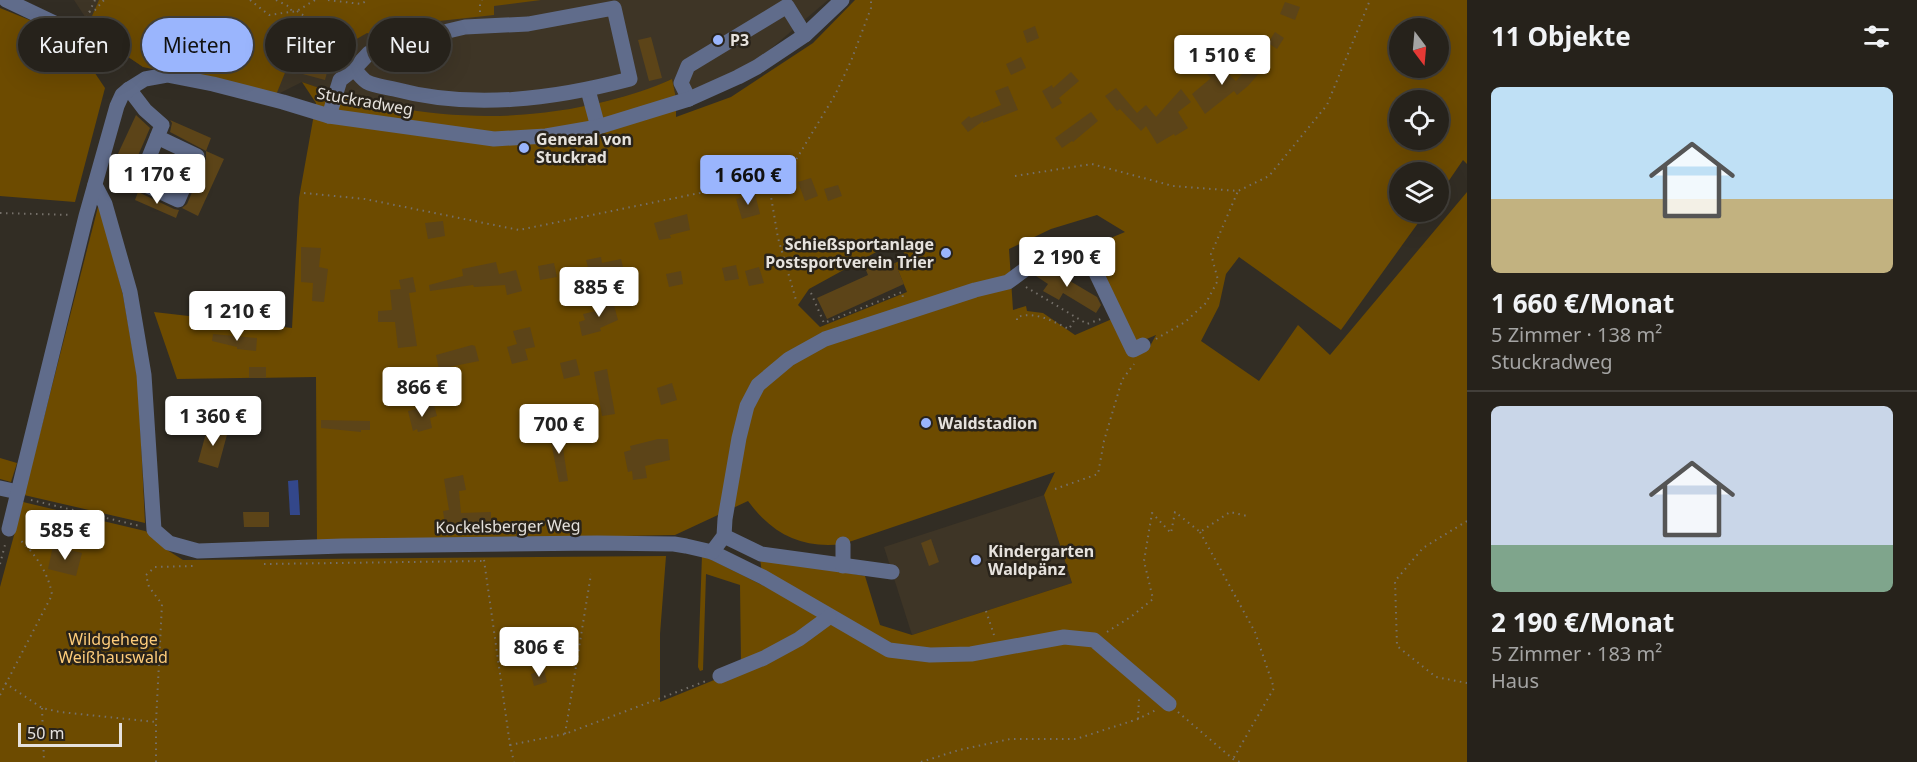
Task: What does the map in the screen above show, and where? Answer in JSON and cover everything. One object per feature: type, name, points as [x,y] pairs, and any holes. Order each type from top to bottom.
[{"type":"street","points":[[6,0],[44,18]]},
{"type":"street","name":"Stuckradweg","points":[[129,89],[145,80],[167,75],[260,96],[330,116],[494,139],[546,136],[598,127],[688,99],[757,68],[805,35],[842,0]]},
{"type":"street","points":[[688,99],[681,83],[688,66],[787,6],[805,35]]},
{"type":"street","points":[[356,71],[368,82],[409,93],[458,99],[514,100],[588,90],[630,79],[614,8],[528,24],[465,27],[451,30]]},
{"type":"street","points":[[356,67],[368,54]]},
{"type":"street","points":[[330,116],[340,80],[350,72]]},
{"type":"street","points":[[9,529],[94,185],[117,106],[122,95],[129,89],[145,110],[162,125],[157,137]]},
{"type":"street","points":[[588,90],[598,127]]},
{"type":"street","points":[[94,185],[105,204],[130,292],[143,365],[154,530]]},
{"type":"street","points":[[712,552],[724,536],[739,438],[747,406],[758,385],[789,358],[825,339],[975,290],[1008,282],[1043,256],[1086,252],[1133,350],[1143,345]]},
{"type":"street","points":[[0,488],[18,492]]},
{"type":"street","name":"Kockelsberger Weg","points":[[154,530],[169,543],[198,551],[342,546],[674,544],[712,552],[762,577],[889,650],[930,655],[971,654],[1064,637],[1094,640]]},
{"type":"street","points":[[724,536],[761,554],[892,573]]},
{"type":"street","points":[[843,544],[843,566]]},
{"type":"street","points":[[720,676],[764,658],[799,639],[829,617]]},
{"type":"street","points":[[1094,640],[1169,704]]},
{"type":"path","points":[[95,0],[89,12],[95,10],[104,0]]},
{"type":"path","points":[[250,0],[268,15],[297,11],[315,0]]},
{"type":"path","points":[[276,0],[290,7],[292,12]]},
{"type":"path","points":[[328,0],[361,4],[368,0]]},
{"type":"path","points":[[304,193],[365,199],[519,230],[768,179],[791,168],[835,95],[851,61],[871,8],[871,0]]},
{"type":"path","points":[[1015,176],[1092,164],[1173,186],[1238,191],[1269,176],[1328,105],[1370,0]]},
{"type":"path","points":[[297,11],[349,49],[368,53]]},
{"type":"path","points":[[768,179],[778,238],[796,300]]},
{"type":"path","points":[[1055,489],[1098,474],[1104,441],[1122,380],[1136,361],[1143,345],[1185,321],[1206,303],[1218,280],[1211,254],[1238,191]]},
{"type":"path","points":[[0,213],[86,216]]},
{"type":"path","points":[[1026,287],[1087,324],[1097,321]]},
{"type":"path","points":[[811,293],[824,323],[902,292]]},
{"type":"path","points":[[1017,320],[1017,317],[1026,314],[1044,318],[1069,329],[1077,317]]},
{"type":"path","points":[[18,492],[26,499],[154,530]]},
{"type":"path","points":[[1094,640],[1132,616],[1153,599],[1144,561],[1152,513],[1171,533],[1175,512],[1200,532],[1255,633],[1274,688],[1233,759]]},
{"type":"path","points":[[1200,532],[1230,512],[1247,516]]},
{"type":"path","points":[[1467,521],[1423,548],[1395,581],[1397,646],[1436,677],[1467,683]]},
{"type":"path","points":[[0,564],[9,529],[29,548],[50,582],[52,596],[0,695]]},
{"type":"path","points":[[258,565],[484,561],[514,762]]},
{"type":"path","points":[[156,762],[162,604],[149,587],[146,575],[155,567],[203,566]]},
{"type":"path","points":[[565,734],[591,574]]},
{"type":"path","points":[[986,611],[998,649]]},
{"type":"path","points":[[510,745],[565,734],[720,676]]},
{"type":"path","points":[[5,683],[42,708],[156,722]]},
{"type":"path","points":[[921,762],[959,750],[1010,739],[1076,739],[1138,719],[1169,704],[1233,759],[1240,762]]},
{"type":"path","points":[[42,708],[45,762]]},
{"type":"shaded area","points":[[74,0],[828,0],[754,63],[676,98],[672,79],[648,90],[592,105],[543,114],[474,117],[423,113],[337,95],[302,82],[276,95],[167,72],[253,72],[253,18],[142,18],[142,66],[130,58],[130,18],[86,18]]},
{"type":"shaded area","name":"Kindergarten Waldpänz","points":[[1044,495],[1072,583],[912,635],[884,547]]},
{"type":"green space","points":[[99,0],[541,0],[494,6],[494,15],[451,20],[368,18],[368,33],[356,39],[356,18],[265,18],[265,72],[285,72],[276,95],[167,72],[253,72],[253,18],[142,18],[142,66],[130,58],[130,18],[91,18]]},
{"type":"green space","name":"Wildgehege Weißhauswald","points":[[855,0],[1467,0],[1467,164],[1463,160],[1449,180],[1449,162],[1389,162],[1389,222],[1419,222],[1341,330],[1239,257],[1226,274],[1219,306],[1201,341],[1259,381],[1298,325],[1330,355],[1442,222],[1449,222],[1449,213],[1467,192],[1467,762],[0,762],[0,587],[23,502],[145,531],[152,534],[164,548],[183,560],[666,556],[660,634],[660,702],[783,652],[833,616],[762,574],[760,558],[865,576],[880,625],[912,635],[1072,583],[1044,495],[1055,472],[843,544],[814,544],[789,537],[767,522],[748,501],[675,535],[317,542],[316,377],[177,379],[154,312],[292,328],[299,198],[316,103],[302,82],[377,104],[453,115],[492,116],[568,109],[607,101],[672,79],[676,98],[676,117],[731,97],[813,43]],"holes":[[[1097,215],[1125,232],[1089,247],[1135,344],[1156,335],[1149,348],[1130,357],[1112,319],[1075,335],[1043,313],[1027,311],[1026,306],[1013,310],[1009,249],[1051,229]],[[898,240],[906,258],[895,263],[907,292],[820,327],[798,305],[809,289]]]},
{"type":"green space","points":[[0,8],[25,18],[18,18],[18,72],[94,72],[105,88],[75,202],[0,196]]},
{"type":"green space","points":[[99,203],[123,295],[138,380],[145,523],[24,495]]},
{"type":"green space","points":[[0,458],[17,463],[11,482],[0,479]]},
{"type":"green space","points":[[702,555],[816,612],[818,620],[741,664],[740,585],[706,574],[703,670],[700,671],[698,667]]},
{"type":"water","points":[[298,480],[300,515],[290,515],[288,481]]},
{"type":"building","points":[[1285,2],[1300,7],[1295,20],[1280,14]]},
{"type":"building","points":[[1035,26],[1039,38],[1027,43],[1023,31]]},
{"type":"building","points":[[1275,32],[1284,38],[1277,49],[1268,43]]},
{"type":"building","points":[[651,37],[662,78],[649,81],[638,40]]},
{"type":"building","points":[[1021,57],[1026,68],[1011,75],[1006,64]]},
{"type":"building","points":[[1215,63],[1236,81],[1252,63],[1261,71],[1237,95],[1234,91],[1205,114],[1192,94],[1211,78],[1206,73]]},
{"type":"building","points":[[295,72],[327,72],[325,80]]},
{"type":"building","points":[[1071,72],[1079,81],[1059,98],[1062,103],[1052,109],[1042,91],[1052,85],[1053,88]]},
{"type":"building","points":[[1008,86],[1018,110],[983,123],[983,121],[968,132],[961,123],[969,116],[971,118],[1001,105],[995,91]]},
{"type":"building","points":[[1116,88],[1137,113],[1146,105],[1156,117],[1181,89],[1191,102],[1178,112],[1188,128],[1157,144],[1146,126],[1141,131],[1120,109],[1117,111],[1105,96]]},
{"type":"building","points":[[1091,112],[1098,121],[1073,142],[1062,148],[1055,138]]},
{"type":"building","points":[[136,115],[150,128],[127,181],[109,173]]},
{"type":"building","points":[[170,120],[211,138],[206,151],[170,132],[172,123]]},
{"type":"building","points":[[206,151],[224,159],[198,216],[182,208],[187,204],[206,160]]},
{"type":"building","points":[[811,178],[818,196],[805,201],[798,182]]},
{"type":"building","points":[[838,185],[842,196],[828,201],[824,189]]},
{"type":"building","points":[[138,192],[179,210],[176,218],[135,200]]},
{"type":"building","points":[[755,194],[760,214],[742,219],[736,199]]},
{"type":"building","points":[[687,214],[690,230],[659,240],[654,223]]},
{"type":"building","points":[[443,221],[445,236],[428,239],[425,223]]},
{"type":"building","points":[[301,247],[321,248],[319,267],[328,269],[324,302],[312,301],[313,283],[301,282]]},
{"type":"building","points":[[884,256],[888,266],[895,263],[904,284],[827,319],[817,298],[868,275],[864,265]]},
{"type":"building","points":[[601,257],[602,263],[621,259],[624,271],[591,278],[586,260]]},
{"type":"building","points":[[496,262],[499,274],[516,270],[522,291],[507,295],[505,285],[474,287],[473,285],[430,291],[429,285],[463,276],[462,269]]},
{"type":"building","points":[[554,263],[557,277],[540,280],[538,266]]},
{"type":"building","points":[[736,265],[739,279],[725,281],[722,268]]},
{"type":"building","points":[[1047,265],[1072,277],[1070,281],[1097,297],[1101,305],[1096,313],[1063,293],[1059,300],[1043,291],[1048,284],[1036,276]]},
{"type":"building","points":[[759,267],[764,283],[749,286],[745,271]]},
{"type":"building","points":[[681,271],[683,284],[669,287],[666,274]]},
{"type":"building","points":[[413,277],[416,292],[409,293],[417,346],[398,348],[395,322],[378,322],[378,311],[392,310],[390,290],[401,289],[399,280]]},
{"type":"building","points":[[612,298],[618,320],[600,328],[601,331],[582,336],[579,322],[585,320],[583,314],[596,311],[594,305],[599,301]]},
{"type":"building","points":[[530,327],[535,347],[525,349],[528,360],[512,364],[507,347],[517,344],[513,331]]},
{"type":"building","points":[[213,334],[257,338],[256,351],[237,349],[237,347],[212,341]]},
{"type":"building","points":[[475,346],[479,361],[439,369],[436,355]]},
{"type":"building","points":[[576,359],[580,375],[564,379],[560,363]]},
{"type":"building","points":[[249,367],[266,367],[266,378],[249,378]]},
{"type":"building","points":[[607,369],[615,414],[602,416],[594,372]]},
{"type":"building","points":[[672,383],[677,400],[661,405],[657,388]]},
{"type":"building","points":[[434,405],[437,416],[430,418],[432,428],[413,431],[408,411]]},
{"type":"building","points":[[321,420],[370,421],[370,430],[361,430],[361,432],[321,428]]},
{"type":"building","points":[[208,426],[228,431],[218,468],[198,462]]},
{"type":"building","points":[[560,429],[568,481],[559,482],[549,432]]},
{"type":"building","points":[[658,439],[668,439],[670,460],[645,466],[647,478],[633,480],[632,471],[628,472],[624,452],[631,450],[630,446]]},
{"type":"building","points":[[463,475],[466,490],[459,491],[461,513],[491,512],[491,526],[458,527],[458,523],[445,524],[443,511],[449,510],[444,479]]},
{"type":"building","points":[[243,512],[269,512],[269,527],[244,527]]},
{"type":"building","points":[[931,539],[939,562],[929,566],[921,543]]},
{"type":"building","points":[[53,546],[82,553],[76,576],[48,569]]},
{"type":"building","points":[[544,670],[547,682],[534,686],[531,674]]},
{"type":"place","name":"P3","points":[[718,40]]},
{"type":"place","name":"General von Stuckrad","points":[[524,148]]},
{"type":"place","name":"Schießsportanlage Postsportverein Trier","points":[[946,253]]},
{"type":"place","name":"Waldstadion","points":[[926,423]]},
{"type":"place","name":"Kindergarten Waldpänz","points":[[976,560]]}]
